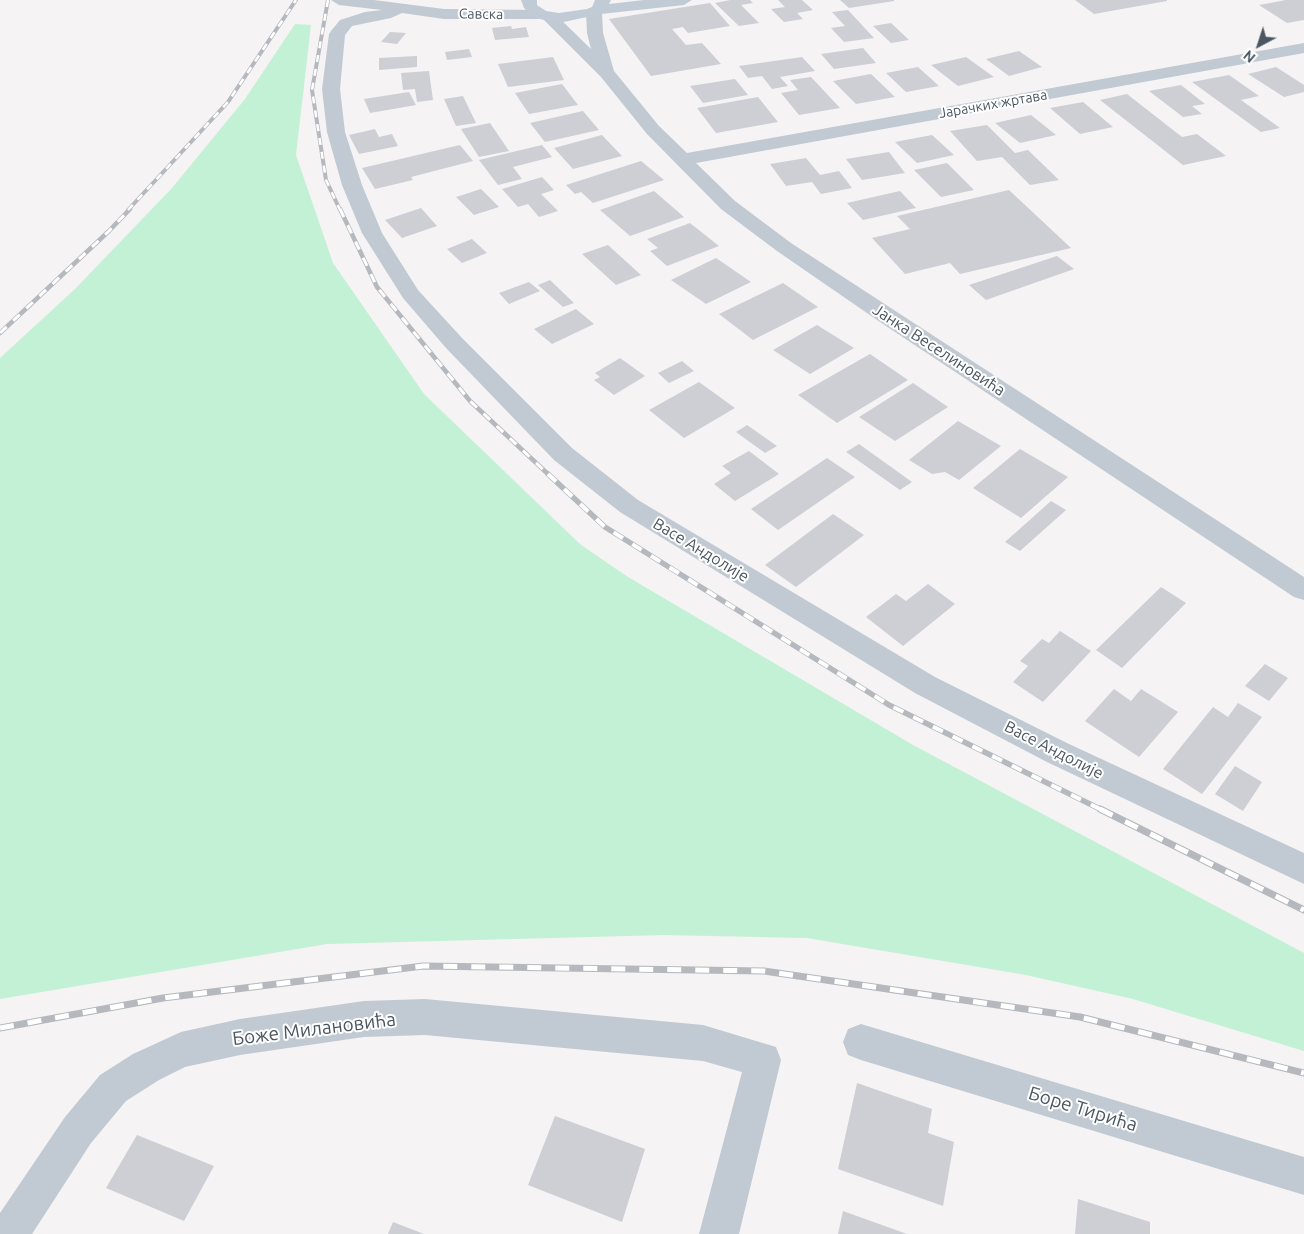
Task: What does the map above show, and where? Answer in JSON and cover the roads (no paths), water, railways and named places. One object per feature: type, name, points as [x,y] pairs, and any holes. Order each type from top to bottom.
[{"type":"main road","points":[[529,0],[529,5],[533,10],[545,16],[570,18],[598,7],[684,0]]},
{"type":"street","name":"Савска","points":[[407,6],[485,0]]},
{"type":"street","name":"Савска","points":[[407,6],[444,14],[545,16]]},
{"type":"street","name":"Васе Андолије","points":[[407,6],[385,15],[365,17],[342,8],[331,89],[336,132],[352,185],[372,233],[410,294],[454,343],[563,454],[628,506],[925,684],[1058,753],[1304,869]]},
{"type":"street","name":"Јанка Веселиновића","points":[[598,7],[595,33],[607,73]]},
{"type":"street","name":"Јанка Веселиновића","points":[[545,16],[607,73],[652,130],[728,205],[784,247],[1304,590]]},
{"type":"street","name":"Јарачких жртава","points":[[681,160],[1304,48]]},
{"type":"street","name":"Боже Милановића","points":[[9,1234],[78,1130],[113,1088],[146,1067],[181,1050],[240,1037],[364,1019],[425,1018],[704,1043],[763,1060],[719,1234]]},
{"type":"street","name":"Боре Тирића","points":[[861,1042],[1304,1176]]},
{"type":"railway","points":[[128,210],[228,102],[296,0]]},
{"type":"railway","points":[[328,0],[312,90],[326,180],[340,210]]},
{"type":"railway","points":[[0,333],[130,209]]},
{"type":"railway","points":[[340,209],[377,287],[470,401],[549,475]]},
{"type":"railway","points":[[548,474],[605,527],[889,705],[1102,810]]},
{"type":"railway","points":[[1100,809],[1304,910]]},
{"type":"railway","points":[[0,1028],[163,998],[423,966],[764,971],[1080,1017],[1304,1073]]}]
